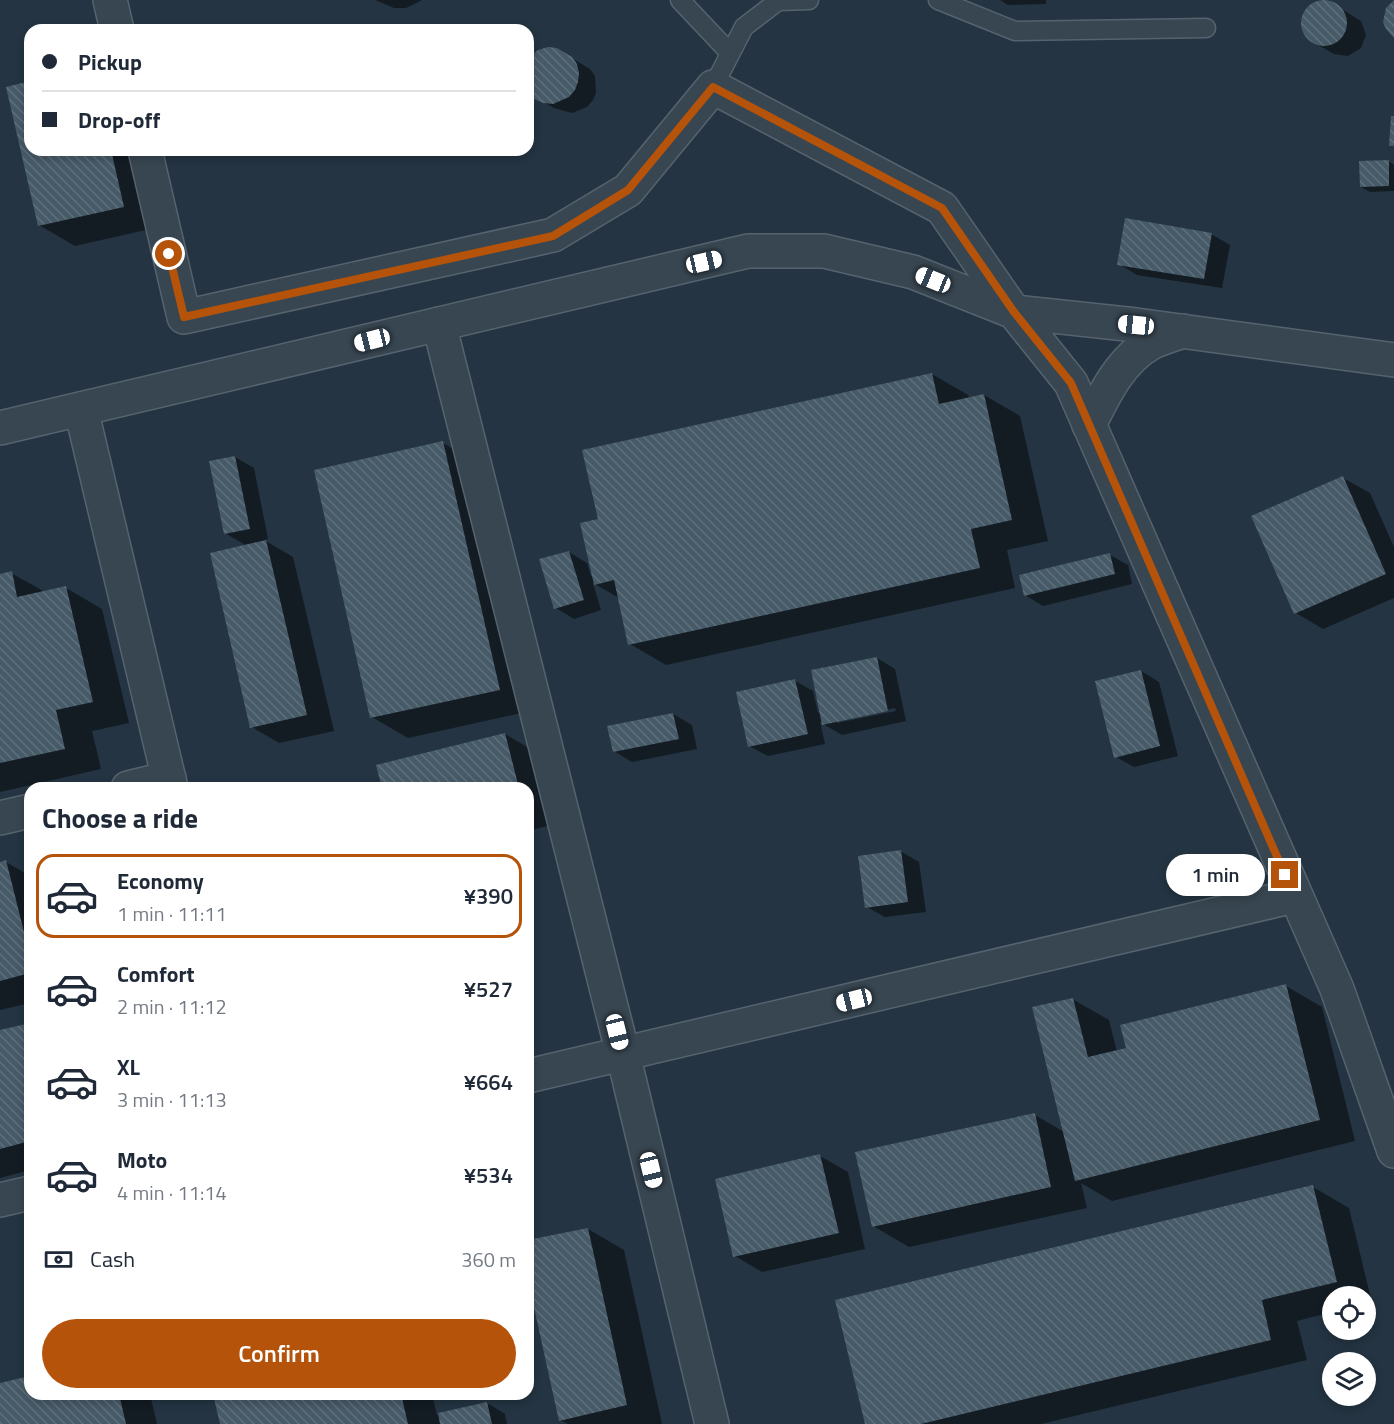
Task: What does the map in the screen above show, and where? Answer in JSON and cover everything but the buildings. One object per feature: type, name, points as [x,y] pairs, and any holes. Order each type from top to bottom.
[{"type":"street","points":[[110,0],[116,24]]},
{"type":"street","points":[[146,156],[184,317],[553,236],[628,190],[713,87],[942,208],[1014,312],[1071,383],[1294,896],[1337,989],[1394,1150]]},
{"type":"street","points":[[0,428],[748,251],[824,251],[846,256],[913,272],[1014,312],[1183,331],[1394,360]]},
{"type":"street","points":[[439,324],[623,1054],[712,1424]]},
{"type":"street","points":[[1089,425],[1106,392],[1125,364],[1151,343],[1183,331]]},
{"type":"street","points":[[81,409],[170,782]]},
{"type":"street","points":[[0,818],[24,812]]},
{"type":"street","points":[[534,1075],[1294,896]]},
{"type":"street","points":[[0,1200],[24,1194]]},
{"type":"lane","points":[[680,0],[730,53]]},
{"type":"lane","points":[[713,87],[744,27],[778,1],[809,0]]},
{"type":"lane","points":[[938,0],[1015,31],[1206,28]]},
{"type":"route","points":[[169,254],[184,317],[553,236],[628,190],[713,87],[942,208],[1014,312],[1071,383],[1285,875]]}]
